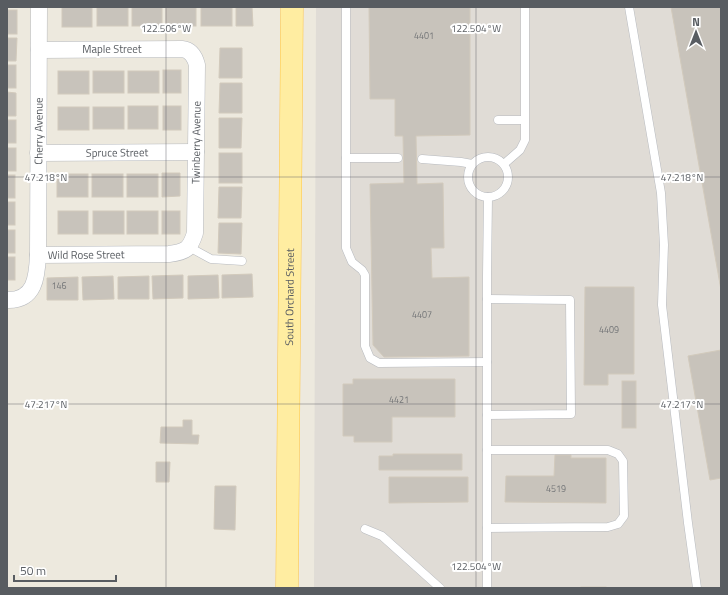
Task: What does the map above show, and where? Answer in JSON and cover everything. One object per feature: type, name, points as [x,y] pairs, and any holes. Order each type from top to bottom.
[{"type":"main road","name":"South Orchard Street","points":[[287,588],[292,7]]},
{"type":"street","name":"Cherry Avenue","points":[[38,255],[39,7]]},
{"type":"street","name":"Maple Street","points":[[39,50],[186,49]]},
{"type":"street","name":"Twinberry Avenue","points":[[186,49],[195,59],[197,65],[196,225],[191,244]]},
{"type":"street","name":"Spruce Street","points":[[38,154],[196,152]]},
{"type":"street","name":"Wild Rose Street","points":[[7,300],[16,300],[30,292],[36,275],[38,255],[169,254],[185,251],[191,244]]},
{"type":"lane","points":[[346,7],[346,248],[352,262],[362,270],[364,275],[365,346],[370,358],[379,363],[487,362]]},
{"type":"lane","points":[[504,164],[520,150],[524,140],[525,7]]},
{"type":"lane","points":[[629,7],[661,194],[664,245],[662,305],[697,588]]},
{"type":"lane","points":[[498,120],[524,120]]},
{"type":"lane","points":[[488,156],[499,160],[504,164],[508,174],[507,185],[499,194],[488,197],[476,193],[472,188],[468,176],[472,164],[477,160],[488,156]]},
{"type":"lane","points":[[346,158],[398,158]]},
{"type":"lane","points":[[422,159],[472,164]]},
{"type":"lane","points":[[487,588],[488,197]]},
{"type":"lane","points":[[191,244],[211,258],[242,261]]},
{"type":"lane","points":[[487,299],[570,300],[571,414],[487,415]]},
{"type":"lane","points":[[487,450],[608,450],[618,454],[623,461],[624,516],[618,524],[608,527],[487,528]]},
{"type":"lane","points":[[365,529],[382,536],[440,588]]},
{"type":"shaded area","points":[[316,7],[721,7],[721,588],[314,588]]},
{"type":"building","points":[[62,7],[92,7],[92,27],[62,27]]},
{"type":"building","points":[[97,7],[128,7],[128,26],[97,26]]},
{"type":"building","points":[[132,7],[162,7],[162,26],[132,26]]},
{"type":"building","points":[[166,7],[196,7],[196,26],[166,26]]},
{"type":"building","points":[[201,7],[232,7],[232,26],[201,26]]},
{"type":"building","points":[[236,7],[252,7],[253,26],[236,26]]},
{"type":"building","points":[[369,7],[470,7],[470,135],[416,136],[417,184],[443,183],[444,248],[431,248],[432,278],[469,277],[469,356],[384,357],[373,345],[370,184],[404,183],[403,136],[395,136],[395,99],[370,99]]},
{"type":"building","points":[[671,7],[721,7],[721,290]]},
{"type":"building","points":[[7,10],[17,10],[17,34],[7,34]]},
{"type":"building","points":[[7,38],[17,38],[16,61],[7,61]]},
{"type":"building","points":[[220,48],[242,48],[242,78],[219,78]]},
{"type":"building","points":[[7,65],[16,65],[16,88],[7,88]]},
{"type":"building","points":[[163,70],[181,70],[181,93],[163,93]]},
{"type":"building","points":[[58,71],[89,71],[89,94],[58,94]]},
{"type":"building","points":[[93,71],[124,71],[124,93],[93,93]]},
{"type":"building","points":[[128,71],[159,71],[159,93],[128,93]]},
{"type":"building","points":[[220,83],[242,83],[242,113],[219,113]]},
{"type":"building","points":[[7,92],[16,93],[16,116],[7,116]]},
{"type":"building","points":[[128,106],[158,106],[158,129],[128,129]]},
{"type":"building","points":[[163,106],[181,106],[181,130],[163,130]]},
{"type":"building","points":[[58,107],[89,107],[89,130],[58,130]]},
{"type":"building","points":[[93,107],[124,107],[124,129],[93,129]]},
{"type":"building","points":[[219,118],[242,118],[241,148],[219,148]]},
{"type":"building","points":[[7,120],[16,120],[16,143],[7,143]]},
{"type":"building","points":[[7,148],[16,148],[16,171],[7,171]]},
{"type":"building","points":[[219,153],[242,153],[242,183],[219,183]]},
{"type":"building","points":[[162,173],[180,173],[180,196],[162,197]]},
{"type":"building","points":[[57,174],[88,174],[88,197],[57,197]]},
{"type":"building","points":[[92,174],[123,174],[123,197],[92,197]]},
{"type":"building","points":[[127,174],[158,174],[158,197],[127,197]]},
{"type":"building","points":[[7,175],[15,175],[15,198],[7,198]]},
{"type":"building","points":[[219,187],[242,187],[241,218],[218,218]]},
{"type":"building","points":[[7,202],[15,202],[15,225],[7,225]]},
{"type":"building","points":[[58,211],[88,211],[88,234],[58,234]]},
{"type":"building","points":[[93,211],[124,211],[124,234],[93,234]]},
{"type":"building","points":[[127,211],[158,211],[158,234],[127,234]]},
{"type":"building","points":[[162,211],[180,211],[180,234],[162,234]]},
{"type":"building","points":[[219,223],[242,223],[241,254],[218,253]]},
{"type":"building","points":[[7,230],[15,230],[15,253],[7,253]]},
{"type":"building","points":[[7,257],[15,257],[15,280],[7,280]]},
{"type":"building","points":[[252,274],[253,297],[222,298],[222,275]]},
{"type":"building","points":[[183,275],[183,298],[153,299],[152,276]]},
{"type":"building","points":[[218,275],[219,298],[188,299],[188,276]]},
{"type":"building","points":[[113,276],[114,299],[83,300],[82,277]]},
{"type":"building","points":[[149,276],[149,299],[118,299],[118,277]]},
{"type":"building","points":[[78,277],[78,300],[47,300],[47,278]]},
{"type":"building","points":[[585,287],[634,287],[634,374],[608,374],[608,385],[584,385]]},
{"type":"building","points":[[721,350],[721,478],[710,480],[688,356]]},
{"type":"building","points":[[353,379],[455,379],[455,417],[392,417],[392,442],[354,442],[354,436],[343,436],[343,384],[353,384]]},
{"type":"building","points":[[622,381],[636,381],[636,428],[622,428]]},
{"type":"building","points":[[183,420],[192,420],[192,435],[199,435],[198,444],[160,443],[161,427],[183,427]]},
{"type":"building","points":[[393,454],[462,454],[462,470],[379,470],[379,456],[393,456]]},
{"type":"building","points":[[555,455],[571,455],[571,458],[606,458],[606,503],[505,502],[506,476],[554,476]]},
{"type":"building","points":[[156,462],[170,462],[169,482],[156,482]]},
{"type":"building","points":[[389,477],[468,477],[468,502],[389,503]]},
{"type":"building","points":[[215,486],[236,486],[235,530],[214,529]]},
{"type":"building","points":[[606,587],[606,588],[581,588]]}]
